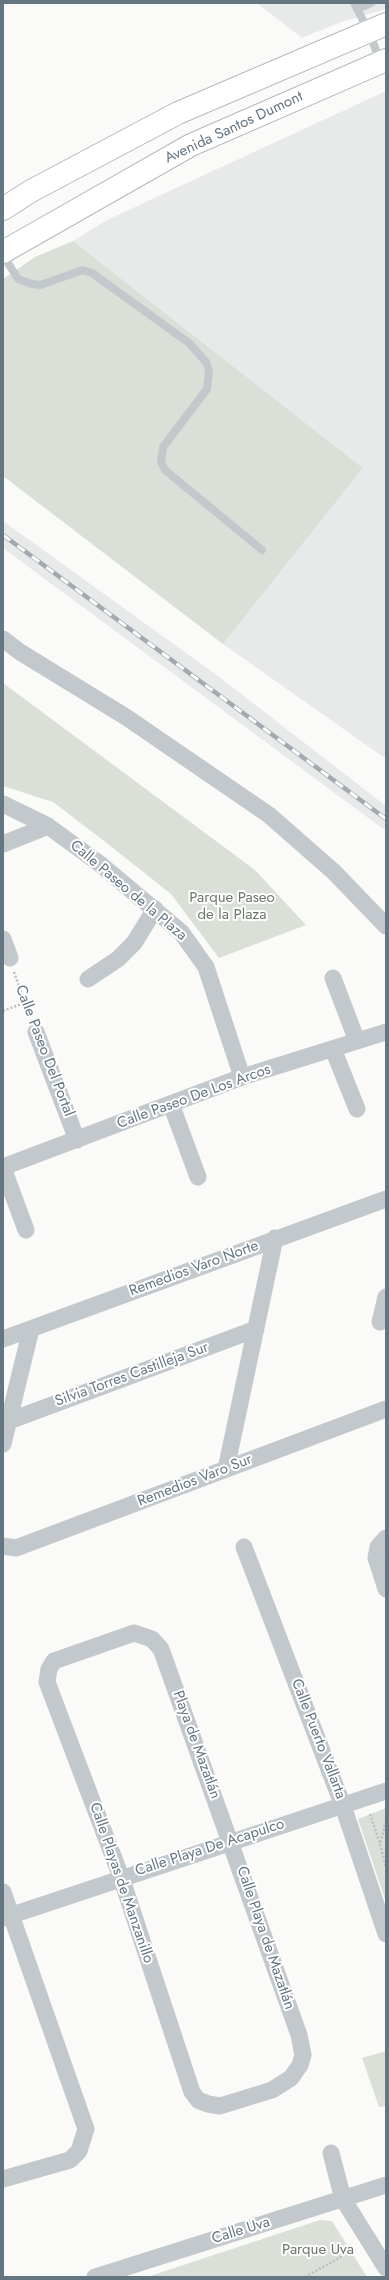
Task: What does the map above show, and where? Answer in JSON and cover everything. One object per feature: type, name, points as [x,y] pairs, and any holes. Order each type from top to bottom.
[{"type":"main road","points":[[3,209],[31,191],[178,113],[378,28]]},
{"type":"main road","name":"Avenida Santos Dumont","points":[[3,252],[192,145],[383,61]]},
{"type":"street","points":[[3,639],[20,652],[126,717],[269,815],[334,872],[386,926]]},
{"type":"street","name":"Calle Paseo de la Plaza","points":[[3,804],[48,826],[100,864],[181,932],[206,967],[242,1076]]},
{"type":"street","points":[[3,844],[48,826]]},
{"type":"street","points":[[88,979],[118,959],[134,943],[155,909]]},
{"type":"street","points":[[3,939],[10,958]]},
{"type":"street","points":[[333,978],[357,1041]]},
{"type":"street","name":"Calle Paseo Del Portal","points":[[36,1032],[77,1140]]},
{"type":"street","name":"Calle Paseo De Los Arcos","points":[[3,1168],[242,1076],[386,1032]]},
{"type":"street","points":[[333,1049],[357,1109]]},
{"type":"street","points":[[171,1104],[198,1177]]},
{"type":"street","points":[[3,1168],[26,1230]]},
{"type":"street","name":"Remedios Varo Norte","points":[[3,1339],[386,1199]]},
{"type":"street","points":[[226,1469],[276,1238]]},
{"type":"street","points":[[380,1322],[386,1297]]},
{"type":"street","name":"Silvia Torres Castilleja Sur","points":[[9,1421],[256,1328]]},
{"type":"street","points":[[3,1444],[31,1329]]},
{"type":"street","name":"Remedios Varo Sur","points":[[3,1546],[16,1548],[386,1409]]},
{"type":"street","points":[[386,1538],[378,1547],[376,1558],[386,1589]]},
{"type":"street","name":"Calle Puerto Vallarta","points":[[244,1547],[343,1806],[386,1934]]},
{"type":"street","name":"Calle Playas de Manzanillo","points":[[161,1649],[152,1639],[134,1633],[54,1661],[47,1675],[50,1692],[121,1877],[186,2076]]},
{"type":"street","name":"Playa de Mazatlán","points":[[161,1649],[231,1841]]},
{"type":"street","name":"Calle Playa De Acapulco","points":[[7,1916],[121,1877],[386,1791]]},
{"type":"street","name":"Calle Playa de Mazatlán","points":[[186,2076],[192,2092],[198,2100],[208,2104],[220,2106],[272,2090],[291,2078],[300,2065],[303,2055],[299,2035],[231,1841]]},
{"type":"street","points":[[3,1892],[7,1916],[84,2117],[86,2128],[79,2151],[70,2160],[3,2179]]},
{"type":"street","points":[[331,2153],[343,2200],[386,2268]]},
{"type":"street","name":"Calle Uva","points":[[95,2277],[343,2200],[386,2185]]},
{"type":"lane","points":[[356,6],[371,3]]},
{"type":"lane","points":[[356,6],[378,28],[383,61]]},
{"type":"lane","points":[[3,255],[18,279],[32,284],[40,285],[78,271],[92,273],[189,343],[202,357],[209,371],[207,389],[163,447],[161,462],[165,470],[262,550]]},
{"type":"path","name":"Calle Paseo Del Portal","points":[[10,958],[24,1003],[36,1032]]},
{"type":"path","points":[[3,1011],[24,1003]]},
{"type":"path","points":[[369,1813],[386,1867]]},
{"type":"path","points":[[380,1844],[386,1821]]},
{"type":"path","points":[[305,2277],[370,2241]]},
{"type":"shaded area","points":[[257,3],[386,3],[386,9],[341,22],[302,38]]},
{"type":"shaded area","points":[[386,91],[386,759],[223,644],[363,468],[73,241],[107,220]]},
{"type":"shaded area","points":[[3,521],[218,676],[386,806],[386,831],[3,548]]},
{"type":"green space","points":[[73,241],[363,468],[223,644],[3,476],[3,279],[35,257]]},
{"type":"green space","name":"Parque Paseo de la Plaza","points":[[3,683],[255,870],[306,925],[219,958],[171,894],[53,802],[3,786]]},
{"type":"green space","points":[[386,1808],[386,1902],[358,1819]]},
{"type":"green space","points":[[386,2051],[386,2106],[379,2107],[362,2058]]},
{"type":"green space","name":"Parque Uva","points":[[320,2220],[332,2221],[367,2277],[147,2277]]},
{"type":"railway","points":[[3,535],[386,819]]}]
